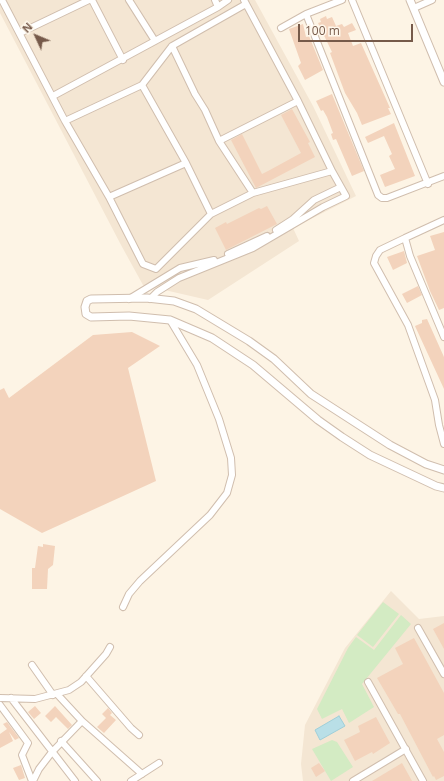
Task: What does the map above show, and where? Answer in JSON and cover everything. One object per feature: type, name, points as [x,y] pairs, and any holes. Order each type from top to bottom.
[{"type":"street","points":[[2,0],[65,121],[109,197],[143,264],[156,268],[211,214],[253,193],[332,171]]},
{"type":"street","points":[[20,33],[89,0]]},
{"type":"street","points":[[92,0],[123,60]]},
{"type":"street","points":[[129,0],[155,41]]},
{"type":"street","points":[[215,0],[218,7]]},
{"type":"street","points":[[53,96],[123,60],[228,0]]},
{"type":"street","points":[[281,28],[306,14],[342,0]]},
{"type":"street","points":[[352,0],[428,184]]},
{"type":"street","points":[[410,0],[444,82]]},
{"type":"street","points":[[414,8],[432,0]]},
{"type":"street","points":[[65,121],[142,85],[172,46],[245,2],[298,101],[332,171],[346,196],[322,207],[253,248],[179,278],[150,298]]},
{"type":"street","points":[[306,14],[378,194],[382,198],[388,198],[428,184],[444,176]]},
{"type":"street","points":[[172,46],[219,141],[253,193]]},
{"type":"street","points":[[142,85],[186,162],[211,214]]},
{"type":"street","points":[[219,141],[298,101]]},
{"type":"street","points":[[109,197],[186,162]]},
{"type":"street","points":[[129,299],[180,268],[217,260],[269,235],[293,219],[314,200],[341,187]]},
{"type":"street","points":[[444,220],[380,250],[374,263],[408,325],[435,400],[444,444]]},
{"type":"street","points":[[404,238],[444,337]]},
{"type":"street","points":[[444,470],[426,464],[390,445],[317,398],[274,359],[249,341],[196,309],[174,301],[150,298],[90,299],[87,301],[85,307],[86,314],[91,317],[129,316],[170,320],[212,338],[248,362],[318,420],[370,454],[436,486],[444,488]]},
{"type":"street","points":[[122,607],[129,594],[140,581],[210,514],[227,493],[232,475],[231,458],[219,419],[197,366],[170,320]]},
{"type":"street","points":[[418,628],[444,674]]},
{"type":"street","points":[[0,698],[35,699],[55,695],[69,690],[86,676],[106,654],[110,647]]},
{"type":"street","points":[[32,665],[55,695],[142,774]]},
{"type":"street","points":[[86,676],[131,728],[139,735]]},
{"type":"street","points":[[368,682],[423,781]]},
{"type":"street","points":[[11,698],[75,781]]},
{"type":"street","points":[[0,705],[28,743],[22,755],[33,781]]},
{"type":"street","points":[[33,781],[52,752],[82,721]]},
{"type":"street","points":[[61,741],[97,781]]},
{"type":"street","points":[[353,781],[406,749]]},
{"type":"street","points":[[131,781],[159,763]]},
{"type":"shaded area","points":[[0,0],[255,0],[313,106],[356,196],[293,228],[299,241],[208,300],[143,285],[0,13]]},
{"type":"shaded area","points":[[391,591],[419,619],[444,616],[444,781],[303,781],[301,764],[305,725],[345,648]]},
{"type":"green space","points":[[383,602],[399,614],[373,647],[357,635]]},
{"type":"green space","points":[[401,615],[411,624],[362,684],[374,707],[349,723],[342,709],[322,719],[317,709],[348,648],[356,637],[374,650]]},
{"type":"green space","points":[[332,740],[337,742],[353,767],[331,781],[312,749]]},
{"type":"water","points":[[339,716],[345,726],[320,740],[315,730]]},
{"type":"building","points":[[326,16],[327,19],[332,17],[336,26],[342,24],[344,27],[352,23],[356,30],[348,33],[353,46],[361,43],[390,108],[388,108],[391,114],[362,125],[357,113],[345,93],[330,53],[332,52],[318,23],[321,22],[320,19]]},
{"type":"building","points":[[303,24],[306,37],[309,36],[323,70],[305,80],[298,66],[301,63],[289,29]]},
{"type":"building","points":[[332,94],[364,171],[352,176],[336,139],[333,140],[331,134],[333,133],[327,117],[323,110],[321,111],[316,101]]},
{"type":"building","points":[[292,109],[310,142],[308,143],[315,157],[256,188],[231,140],[242,134],[262,174],[268,171],[301,153],[281,115]]},
{"type":"building","points":[[394,123],[415,176],[385,187],[380,175],[395,169],[389,156],[392,154],[384,136],[368,143],[365,137]]},
{"type":"building","points":[[267,206],[277,224],[226,250],[215,228],[226,222],[227,224],[259,208],[261,209]]},
{"type":"building","points":[[444,232],[444,308],[439,310],[417,256],[435,250],[430,236]]},
{"type":"building","points":[[404,251],[407,263],[393,270],[387,257]]},
{"type":"building","points":[[418,286],[422,295],[407,303],[402,294]]},
{"type":"building","points":[[427,319],[444,357],[444,389],[415,326],[422,323],[422,320]]},
{"type":"building","points":[[132,332],[160,346],[128,368],[156,481],[42,533],[0,509],[0,390],[4,388],[9,398],[93,335]]},
{"type":"building","points":[[43,544],[55,546],[53,565],[48,569],[47,589],[32,589],[32,568],[35,568],[38,546],[43,547]]},
{"type":"building","points":[[444,623],[444,649],[433,629]]},
{"type":"building","points":[[414,638],[444,693],[444,735],[437,739],[444,752],[444,776],[436,780],[400,714],[398,714],[377,678],[403,664],[395,648]]},
{"type":"building","points":[[35,706],[41,713],[34,719],[28,712]]},
{"type":"building","points":[[55,706],[72,725],[68,729],[56,717],[51,722],[45,716]]},
{"type":"building","points":[[108,708],[112,713],[110,715],[116,720],[104,733],[97,727],[106,718],[102,714]]},
{"type":"building","points":[[376,717],[390,743],[373,754],[372,752],[355,761],[344,740],[360,732],[358,726]]},
{"type":"building","points":[[7,722],[19,738],[15,740],[9,732],[13,741],[0,748],[0,734],[7,729],[3,724]]},
{"type":"building","points":[[319,763],[325,771],[316,777],[311,768]]},
{"type":"building","points":[[402,763],[412,781],[372,781]]},
{"type":"building","points":[[21,765],[25,778],[19,780],[13,768]]}]
